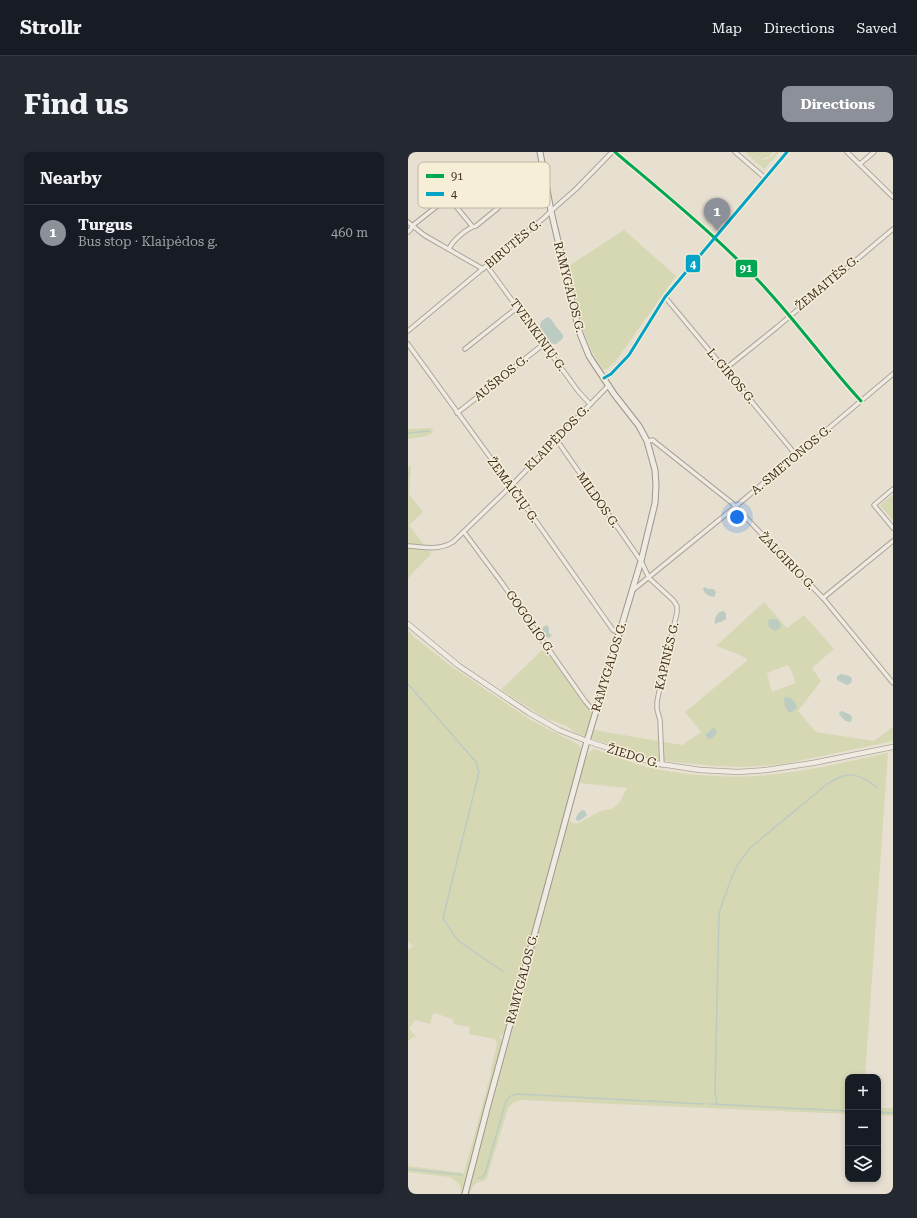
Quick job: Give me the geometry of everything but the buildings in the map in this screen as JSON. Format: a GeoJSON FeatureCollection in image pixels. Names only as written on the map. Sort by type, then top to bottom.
{"type":"FeatureCollection","features":[{"type":"Feature","properties":{"kind":"main road","name":"RAMYGALOS G."},"geometry":{"type":"LineString","coordinates":[[540,152],[542,162]]}},
{"type":"Feature","properties":{"kind":"main road","name":"RAMYGALOS G."},"geometry":{"type":"LineString","coordinates":[[465,1194],[587,742],[641,561],[653,509],[656,485],[648,441],[589,356],[579,331],[550,205]]}},
{"type":"Feature","properties":{"kind":"street","name":"BIRUTĖS G."},"geometry":{"type":"LineString","coordinates":[[408,331],[545,217],[576,189],[612,152]]}},
{"type":"Feature","properties":{"kind":"street"},"geometry":{"type":"LineString","coordinates":[[615,152],[752,274],[789,316],[843,382],[861,401]]}},
{"type":"Feature","properties":{"kind":"street"},"geometry":{"type":"LineString","coordinates":[[735,152],[765,178]]}},
{"type":"Feature","properties":{"kind":"street"},"geometry":{"type":"LineString","coordinates":[[604,378],[611,374],[629,355],[665,297],[787,152]]}},
{"type":"Feature","properties":{"kind":"street"},"geometry":{"type":"LineString","coordinates":[[847,152],[893,197]]}},
{"type":"Feature","properties":{"kind":"street"},"geometry":{"type":"LineString","coordinates":[[860,164],[874,152]]}},
{"type":"Feature","properties":{"kind":"street"},"geometry":{"type":"LineString","coordinates":[[408,232],[412,226],[435,208]]}},
{"type":"Feature","properties":{"kind":"street"},"geometry":{"type":"LineString","coordinates":[[457,208],[472,226]]}},
{"type":"Feature","properties":{"kind":"street"},"geometry":{"type":"LineString","coordinates":[[449,249],[453,242],[472,226],[476,226],[498,208]]}},
{"type":"Feature","properties":{"kind":"street"},"geometry":{"type":"LineString","coordinates":[[408,222],[424,235],[483,269]]}},
{"type":"Feature","properties":{"kind":"street","name":"ŽEMAITĖS G."},"geometry":{"type":"LineString","coordinates":[[725,369],[893,229]]}},
{"type":"Feature","properties":{"kind":"street","name":"TVENKINIŲ G."},"geometry":{"type":"LineString","coordinates":[[487,266],[578,391],[590,404]]}},
{"type":"Feature","properties":{"kind":"street","name":"L. GIROS G."},"geometry":{"type":"LineString","coordinates":[[665,297],[796,455]]}},
{"type":"Feature","properties":{"kind":"street"},"geometry":{"type":"LineString","coordinates":[[466,349],[518,307]]}},
{"type":"Feature","properties":{"kind":"street","name":"ŽEMAIČIŲ G."},"geometry":{"type":"LineString","coordinates":[[408,344],[613,630],[620,634]]}},
{"type":"Feature","properties":{"kind":"street","name":"AUŠROS G."},"geometry":{"type":"LineString","coordinates":[[457,413],[544,344]]}},
{"type":"Feature","properties":{"kind":"street","name":"A. SMETONOS G."},"geometry":{"type":"LineString","coordinates":[[632,591],[735,507],[893,374]]}},
{"type":"Feature","properties":{"kind":"street","name":"KLAIPĖDOS G."},"geometry":{"type":"LineString","coordinates":[[408,546],[439,548],[453,542],[511,486],[609,385]]}},
{"type":"Feature","properties":{"kind":"street","name":"MILDOS G."},"geometry":{"type":"LineString","coordinates":[[556,439],[641,561]]}},
{"type":"Feature","properties":{"kind":"street","name":"ŽALGIRIO G."},"geometry":{"type":"LineString","coordinates":[[648,441],[653,440],[735,507],[822,598],[893,683]]}},
{"type":"Feature","properties":{"kind":"street"},"geometry":{"type":"LineString","coordinates":[[893,489],[874,505],[893,528]]}},
{"type":"Feature","properties":{"kind":"street","name":"GOGOLIO G."},"geometry":{"type":"LineString","coordinates":[[464,532],[502,582],[585,701],[590,707],[597,710]]}},
{"type":"Feature","properties":{"kind":"street"},"geometry":{"type":"LineString","coordinates":[[822,598],[893,541]]}},
{"type":"Feature","properties":{"kind":"street","name":"KAPINĖS G."},"geometry":{"type":"LineString","coordinates":[[641,561],[649,578],[673,600],[677,606],[677,612],[657,702],[660,720],[662,765]]}},
{"type":"Feature","properties":{"kind":"street","name":"ŽIEDO G."},"geometry":{"type":"LineString","coordinates":[[408,624],[459,666],[529,713],[559,730],[587,742],[662,765],[700,770],[738,772],[766,770],[813,763],[893,747]]}},
{"type":"Feature","properties":{"kind":"green space"},"geometry":{"type":"Polygon","coordinates":[[[745,152],[763,160],[772,157],[776,152],[779,152],[764,169],[745,152]]]}},
{"type":"Feature","properties":{"kind":"green space"},"geometry":{"type":"Polygon","coordinates":[[[745,152],[773,152],[770,156],[762,159],[745,152]]]}},
{"type":"Feature","properties":{"kind":"green space"},"geometry":{"type":"Polygon","coordinates":[[[624,230],[676,276],[615,362],[607,369],[603,370],[591,350],[583,330],[567,267],[624,230]]]}},
{"type":"Feature","properties":{"kind":"green space"},"geometry":{"type":"Polygon","coordinates":[[[431,428],[433,430],[432,433],[427,436],[408,439],[408,429],[431,428]]]}},
{"type":"Feature","properties":{"kind":"green space"},"geometry":{"type":"Polygon","coordinates":[[[411,465],[409,494],[423,512],[409,525],[431,554],[408,578],[408,467],[411,465]]]}},
{"type":"Feature","properties":{"kind":"green space"},"geometry":{"type":"Polygon","coordinates":[[[893,495],[893,521],[880,505],[893,495]]]}},
{"type":"Feature","properties":{"kind":"green space"},"geometry":{"type":"Polygon","coordinates":[[[764,602],[787,628],[804,615],[834,649],[812,668],[821,681],[798,711],[816,732],[874,741],[893,727],[893,741],[784,764],[744,767],[716,766],[657,760],[576,733],[567,726],[547,719],[501,690],[547,645],[586,700],[594,707],[588,729],[682,745],[701,732],[685,712],[748,660],[740,655],[716,646],[764,602]],[[787,665],[767,673],[772,692],[796,683],[790,667],[787,665]]]}},
{"type":"Feature","properties":{"kind":"green space"},"geometry":{"type":"Polygon","coordinates":[[[408,630],[414,637],[451,666],[531,720],[579,745],[581,749],[505,1033],[499,1037],[503,1041],[462,1194],[460,1194],[461,1189],[459,1184],[450,1177],[408,1172],[408,1166],[464,1173],[491,1073],[497,1043],[494,1039],[469,1034],[470,1027],[453,1024],[454,1020],[435,1013],[433,1014],[430,1024],[415,1020],[409,1029],[417,1038],[413,1037],[408,1041],[408,950],[413,946],[408,941],[408,630]]]}},
{"type":"Feature","properties":{"kind":"green space"},"geometry":{"type":"Polygon","coordinates":[[[594,749],[651,768],[691,774],[731,777],[773,775],[823,767],[888,753],[865,1074],[845,1074],[845,1114],[521,1100],[514,1102],[508,1108],[486,1180],[475,1184],[470,1194],[468,1194],[569,821],[577,824],[600,811],[612,809],[620,802],[627,788],[579,783],[584,764],[591,751],[594,749]]]}},
{"type":"Feature","properties":{"kind":"green space"},"geometry":{"type":"Polygon","coordinates":[[[881,1108],[893,1108],[893,1116],[881,1115],[881,1108]]]}},
{"type":"Feature","properties":{"kind":"shaded area"},"geometry":{"type":"Polygon","coordinates":[[[548,317],[563,334],[562,340],[556,344],[548,343],[540,329],[541,322],[548,317]]]}},
{"type":"Feature","properties":{"kind":"shaded area"},"geometry":{"type":"Polygon","coordinates":[[[704,587],[714,589],[716,592],[714,597],[706,593],[703,589],[704,587]]]}},
{"type":"Feature","properties":{"kind":"shaded area"},"geometry":{"type":"Polygon","coordinates":[[[723,611],[726,613],[726,619],[715,624],[716,616],[723,611]]]}},
{"type":"Feature","properties":{"kind":"shaded area"},"geometry":{"type":"Polygon","coordinates":[[[769,619],[778,620],[781,626],[780,628],[775,631],[770,628],[768,624],[769,619]]]}},
{"type":"Feature","properties":{"kind":"shaded area"},"geometry":{"type":"Polygon","coordinates":[[[547,625],[549,628],[549,633],[552,635],[549,638],[544,635],[542,631],[543,627],[547,625]]]}},
{"type":"Feature","properties":{"kind":"shaded area"},"geometry":{"type":"Polygon","coordinates":[[[841,674],[852,678],[851,683],[847,685],[837,680],[837,676],[841,674]]]}},
{"type":"Feature","properties":{"kind":"shaded area"},"geometry":{"type":"Polygon","coordinates":[[[784,698],[791,698],[797,706],[797,708],[792,712],[789,712],[785,706],[784,698]]]}},
{"type":"Feature","properties":{"kind":"shaded area"},"geometry":{"type":"Polygon","coordinates":[[[842,711],[851,715],[851,722],[845,721],[839,714],[842,711]]]}},
{"type":"Feature","properties":{"kind":"shaded area"},"geometry":{"type":"Polygon","coordinates":[[[713,728],[716,729],[717,733],[711,739],[708,739],[706,734],[713,728]]]}},
{"type":"Feature","properties":{"kind":"shaded area"},"geometry":{"type":"Polygon","coordinates":[[[583,810],[587,815],[579,821],[576,820],[576,817],[580,811],[583,810]]]}},
{"type":"Feature","properties":{"kind":"waterway"},"geometry":{"type":"LineString","coordinates":[[408,433],[430,431]]}},
{"type":"Feature","properties":{"kind":"waterway"},"geometry":{"type":"LineString","coordinates":[[408,684],[476,762],[479,772],[443,918],[460,942],[504,972]]}},
{"type":"Feature","properties":{"kind":"waterway"},"geometry":{"type":"LineString","coordinates":[[717,1105],[715,1090],[719,913],[738,864],[750,848],[834,780],[847,775],[858,776],[878,788]]}},
{"type":"Feature","properties":{"kind":"waterway"},"geometry":{"type":"LineString","coordinates":[[478,1178],[481,1178],[485,1174],[506,1101],[513,1095],[704,1104]]}},
{"type":"Feature","properties":{"kind":"waterway"},"geometry":{"type":"LineString","coordinates":[[710,1104],[845,1111]]}},
{"type":"Feature","properties":{"kind":"waterway"},"geometry":{"type":"LineString","coordinates":[[881,1112],[893,1113]]}},
{"type":"Feature","properties":{"kind":"waterway"},"geometry":{"type":"LineString","coordinates":[[408,1169],[462,1175]]}},
{"type":"Feature","properties":{"kind":"transit line","name":"91"},"geometry":{"type":"LineString","coordinates":[[615,152],[702,227],[752,274],[861,401]]}},
{"type":"Feature","properties":{"kind":"transit line","name":"4"},"geometry":{"type":"LineString","coordinates":[[604,378],[611,374],[629,355],[665,297],[787,152]]}},
{"type":"Feature","properties":{"kind":"place","name":"Turgus"},"geometry":{"type":"Point","coordinates":[717,231]}}]}
